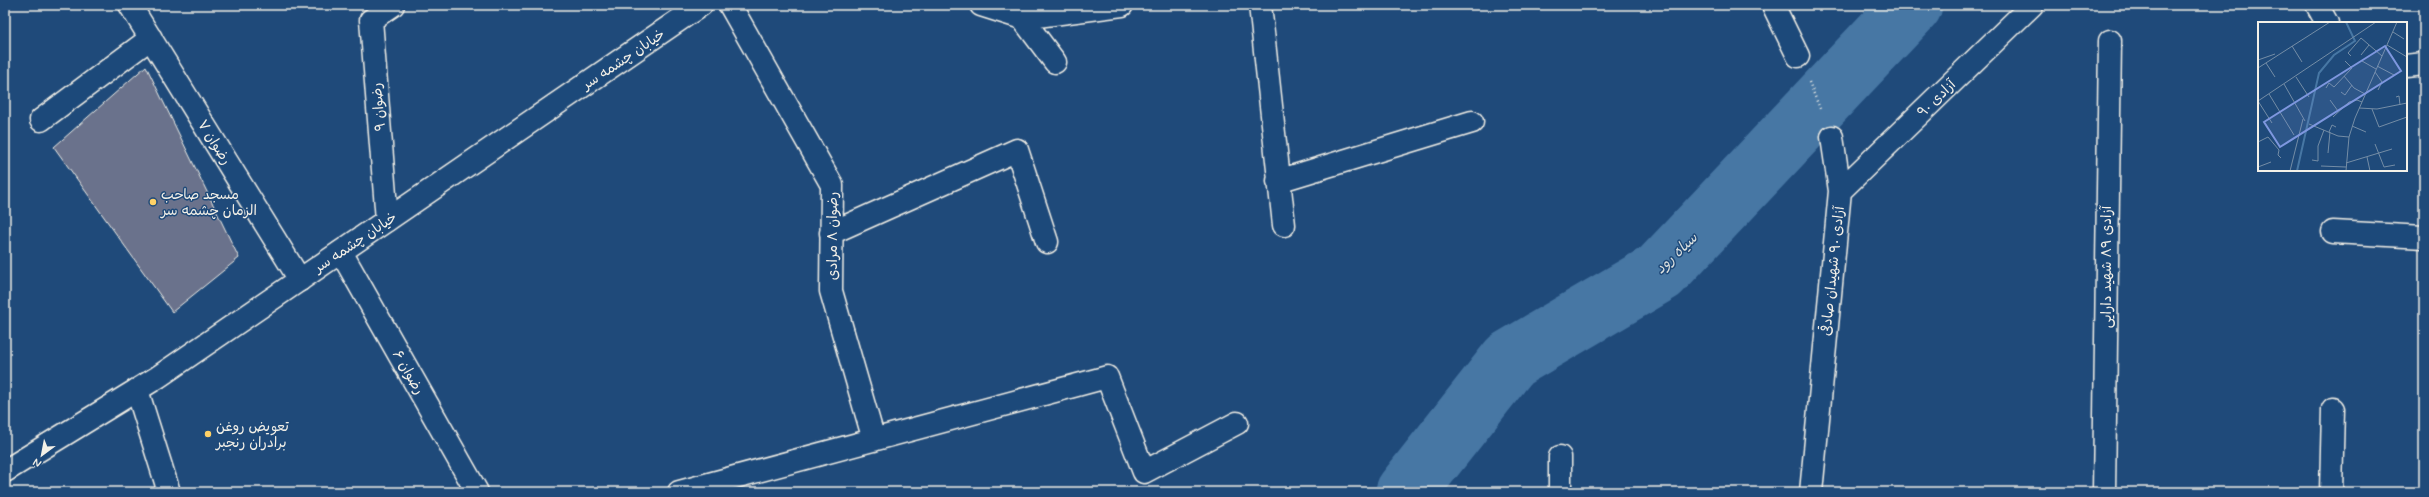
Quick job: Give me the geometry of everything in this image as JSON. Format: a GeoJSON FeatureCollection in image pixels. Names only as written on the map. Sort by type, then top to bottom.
{"type":"FeatureCollection","features":[{"type":"Feature","properties":{"kind":"street","name":"رضوان ۷"},"geometry":{"type":"LineString","coordinates":[[130,5],[300,280]]}},
{"type":"Feature","properties":{"kind":"street","name":"رضوان ۹"},"geometry":{"type":"LineString","coordinates":[[388,220],[371,20],[393,5]]}},
{"type":"Feature","properties":{"kind":"street","name":"خیابان چشمه سر"},"geometry":{"type":"LineString","coordinates":[[5,471],[137,390],[701,5]]}},
{"type":"Feature","properties":{"kind":"street","name":"رضوان ۸ مرادی"},"geometry":{"type":"LineString","coordinates":[[730,5],[832,185],[831,291],[874,440]]}},
{"type":"Feature","properties":{"kind":"street"},"geometry":{"type":"LineString","coordinates":[[981,5],[1022,18],[1122,5]]}},
{"type":"Feature","properties":{"kind":"street"},"geometry":{"type":"LineString","coordinates":[[1260,5],[1284,225]]}},
{"type":"Feature","properties":{"kind":"street"},"geometry":{"type":"LineString","coordinates":[[1773,5],[1798,56]]}},
{"type":"Feature","properties":{"kind":"street","name":"آزادی ۹۰"},"geometry":{"type":"LineString","coordinates":[[1840,190],[2032,5]]}},
{"type":"Feature","properties":{"kind":"street"},"geometry":{"type":"LineString","coordinates":[[2317,5],[2326,22]]}},
{"type":"Feature","properties":{"kind":"street"},"geometry":{"type":"LineString","coordinates":[[1022,18],[1055,62]]}},
{"type":"Feature","properties":{"kind":"street"},"geometry":{"type":"LineString","coordinates":[[41,120],[151,38]]}},
{"type":"Feature","properties":{"kind":"street","name":"آزادی ۸۹ شهید دارایی"},"geometry":{"type":"LineString","coordinates":[[2104,492],[2110,42]]}},
{"type":"Feature","properties":{"kind":"street"},"geometry":{"type":"LineString","coordinates":[[2407,66],[2424,64]]}},
{"type":"Feature","properties":{"kind":"street"},"geometry":{"type":"LineString","coordinates":[[1278,181],[1472,122]]}},
{"type":"Feature","properties":{"kind":"street","name":"آزادی ۹۰ شهیدان صادقی"},"geometry":{"type":"LineString","coordinates":[[1811,492],[1840,190],[1832,137]]}},
{"type":"Feature","properties":{"kind":"street"},"geometry":{"type":"LineString","coordinates":[[831,233],[1017,150],[1047,242]]}},
{"type":"Feature","properties":{"kind":"street"},"geometry":{"type":"LineString","coordinates":[[2333,232],[2424,236]]}},
{"type":"Feature","properties":{"kind":"street","name":"رضوان ۶"},"geometry":{"type":"LineString","coordinates":[[341,252],[477,492]]}},
{"type":"Feature","properties":{"kind":"street"},"geometry":{"type":"LineString","coordinates":[[679,492],[1107,378],[1144,472],[1237,423]]}},
{"type":"Feature","properties":{"kind":"street"},"geometry":{"type":"LineString","coordinates":[[137,390],[169,492]]}},
{"type":"Feature","properties":{"kind":"street"},"geometry":{"type":"LineString","coordinates":[[2331,492],[2333,409]]}},
{"type":"Feature","properties":{"kind":"street"},"geometry":{"type":"LineString","coordinates":[[1560,457],[1560,492]]}},
{"type":"Feature","properties":{"kind":"path"},"geometry":{"type":"LineString","coordinates":[[1798,56],[1832,137]]}},
{"type":"Feature","properties":{"kind":"building","name":"مسجد صاحب الزمان چشمه سر"},"geometry":{"type":"Polygon","coordinates":[[[146,66],[239,258],[172,312],[54,147],[146,66]]]}},
{"type":"Feature","properties":{"kind":"waterway","name":"سیاه رود"},"geometry":{"type":"LineString","coordinates":[[1406,492],[1510,360],[1660,272],[1912,5]]}},
{"type":"Feature","properties":{"kind":"place","name":"مسجد صاحب الزمان چشمه سر"},"geometry":{"type":"Point","coordinates":[153,202]}},
{"type":"Feature","properties":{"kind":"place","name":"تعویض روغن برادران رنجبر"},"geometry":{"type":"Point","coordinates":[208,434]}}]}
